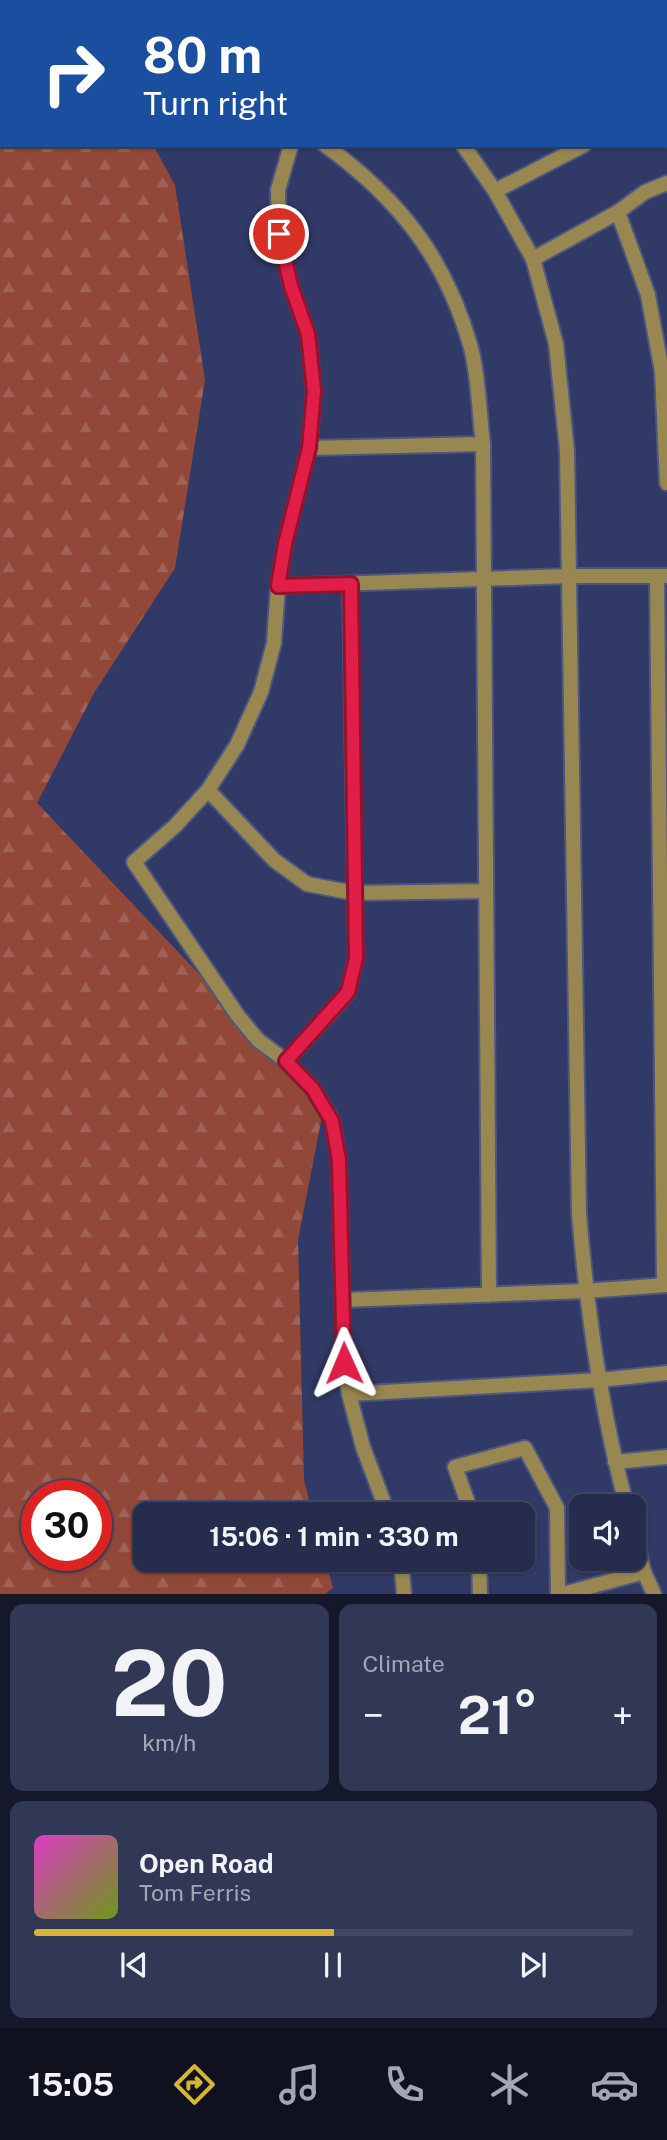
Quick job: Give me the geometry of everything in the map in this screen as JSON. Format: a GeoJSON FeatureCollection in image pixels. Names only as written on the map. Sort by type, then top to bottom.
{"type":"FeatureCollection","features":[{"type":"Feature","properties":{"kind":"street"},"geometry":{"type":"LineString","coordinates":[[290,147],[278,190],[279,234],[291,286],[308,334],[314,391],[309,448],[285,544],[278,586],[274,643],[261,692],[237,746],[208,790],[175,826],[134,862],[238,1016],[258,1040],[286,1061],[313,1089],[332,1121],[339,1160],[344,1363],[363,1447],[384,1502]]}},
{"type":"Feature","properties":{"kind":"street"},"geometry":{"type":"LineString","coordinates":[[328,147],[359,170],[395,205],[430,251],[456,303],[471,351],[483,444],[489,1295]]}},
{"type":"Feature","properties":{"kind":"street"},"geometry":{"type":"LineString","coordinates":[[464,147],[495,191],[533,259],[556,344],[567,451],[579,1213],[585,1291],[623,1494]]}},
{"type":"Feature","properties":{"kind":"street"},"geometry":{"type":"LineString","coordinates":[[495,191],[580,147]]}},
{"type":"Feature","properties":{"kind":"street"},"geometry":{"type":"LineString","coordinates":[[533,259],[618,212],[645,192],[667,183]]}},
{"type":"Feature","properties":{"kind":"street"},"geometry":{"type":"LineString","coordinates":[[618,212],[648,295],[660,359],[667,483]]}},
{"type":"Feature","properties":{"kind":"street"},"geometry":{"type":"LineString","coordinates":[[309,448],[483,444]]}},
{"type":"Feature","properties":{"kind":"street"},"geometry":{"type":"LineString","coordinates":[[278,586],[570,576],[662,576],[666,1285],[585,1291],[343,1300]]}},
{"type":"Feature","properties":{"kind":"street"},"geometry":{"type":"LineString","coordinates":[[286,1061],[348,992],[356,958],[351,584]]}},
{"type":"Feature","properties":{"kind":"street"},"geometry":{"type":"LineString","coordinates":[[208,790],[274,860],[307,884],[354,893],[485,891]]}},
{"type":"Feature","properties":{"kind":"street"},"geometry":{"type":"LineString","coordinates":[[349,1394],[600,1380],[667,1373]]}},
{"type":"Feature","properties":{"kind":"street"},"geometry":{"type":"LineString","coordinates":[[468,1502],[455,1467],[525,1448],[557,1508],[558,1594]]}},
{"type":"Feature","properties":{"kind":"street"},"geometry":{"type":"LineString","coordinates":[[615,1462],[667,1457]]}},
{"type":"Feature","properties":{"kind":"street"},"geometry":{"type":"LineString","coordinates":[[402,1572],[404,1594]]}},
{"type":"Feature","properties":{"kind":"street"},"geometry":{"type":"LineString","coordinates":[[479,1572],[480,1594]]}},
{"type":"Feature","properties":{"kind":"street"},"geometry":{"type":"LineString","coordinates":[[563,1594],[644,1572],[654,1594]]}},
{"type":"Feature","properties":{"kind":"green space"},"geometry":{"type":"Polygon","coordinates":[[[0,147],[154,147],[175,185],[205,380],[175,568],[94,693],[37,803],[324,1106],[298,1240],[304,1480],[310,1502],[133,1502],[133,1572],[329,1572],[333,1588],[325,1594],[0,1594],[0,147]]]}},
{"type":"Feature","properties":{"kind":"route"},"geometry":{"type":"LineString","coordinates":[[279,234],[291,286],[308,334],[314,391],[309,448],[285,544],[278,586],[351,584],[356,958],[348,992],[286,1061],[313,1089],[332,1121],[339,1160],[344,1363]]}}]}
